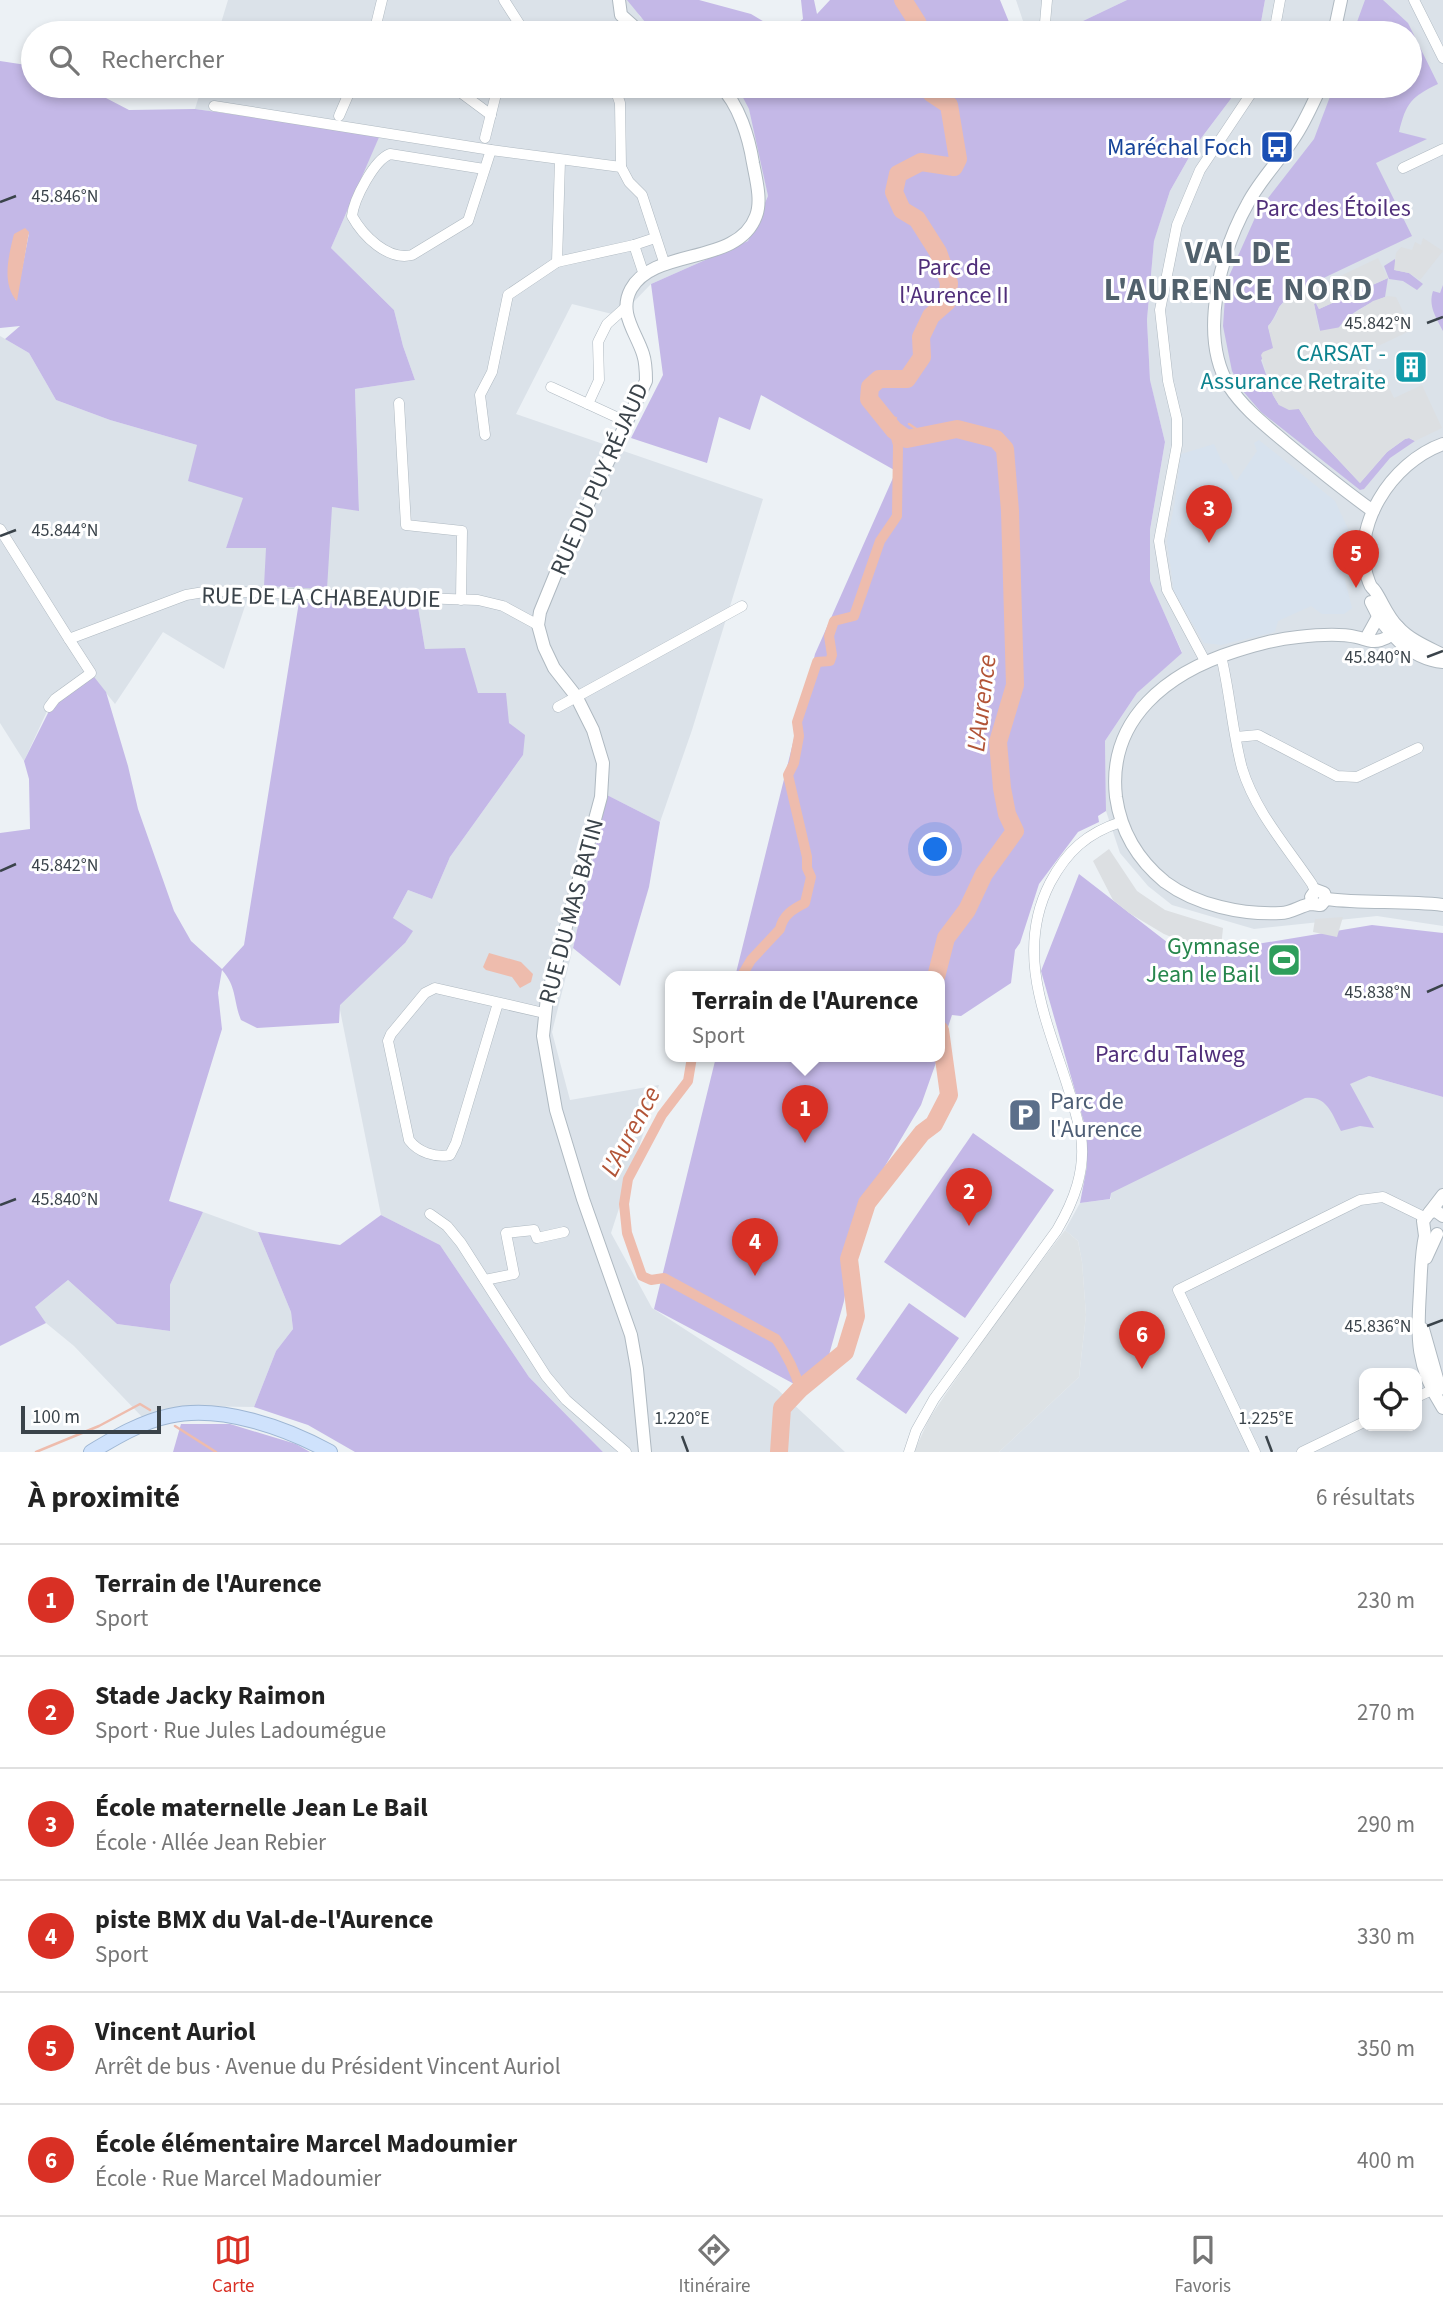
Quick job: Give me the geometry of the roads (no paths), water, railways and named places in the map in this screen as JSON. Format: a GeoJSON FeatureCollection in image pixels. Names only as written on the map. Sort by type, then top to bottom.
{"type":"FeatureCollection","features":[{"type":"Feature","properties":{"kind":"main road"},"geometry":{"type":"LineString","coordinates":[[91,1452],[129,1430],[171,1415],[211,1413],[260,1422],[304,1437],[330,1452]]}},
{"type":"Feature","properties":{"kind":"street"},"geometry":{"type":"LineString","coordinates":[[377,21],[382,0]]}},
{"type":"Feature","properties":{"kind":"street"},"geometry":{"type":"LineString","coordinates":[[504,0],[518,21]]}},
{"type":"Feature","properties":{"kind":"street"},"geometry":{"type":"LineString","coordinates":[[619,0],[621,15],[628,21]]}},
{"type":"Feature","properties":{"kind":"street"},"geometry":{"type":"LineString","coordinates":[[1045,21],[1046,0]]}},
{"type":"Feature","properties":{"kind":"street"},"geometry":{"type":"LineString","coordinates":[[1276,21],[1280,0]]}},
{"type":"Feature","properties":{"kind":"street"},"geometry":{"type":"LineString","coordinates":[[1337,21],[1341,0]]}},
{"type":"Feature","properties":{"kind":"street"},"geometry":{"type":"LineString","coordinates":[[1414,0],[1443,58]]}},
{"type":"Feature","properties":{"kind":"street"},"geometry":{"type":"LineString","coordinates":[[340,116],[347,98]]}},
{"type":"Feature","properties":{"kind":"street"},"geometry":{"type":"LineString","coordinates":[[468,98],[491,115]]}},
{"type":"Feature","properties":{"kind":"street"},"geometry":{"type":"LineString","coordinates":[[485,138],[495,98]]}},
{"type":"Feature","properties":{"kind":"street"},"geometry":{"type":"LineString","coordinates":[[618,98],[621,167],[629,182],[642,195],[665,265]]}},
{"type":"Feature","properties":{"kind":"street"},"geometry":{"type":"LineString","coordinates":[[588,404],[599,380],[598,342],[607,324],[626,307],[629,293],[636,282],[665,265],[717,249],[743,235],[756,216],[758,188],[750,146],[728,98]]}},
{"type":"Feature","properties":{"kind":"street"},"geometry":{"type":"LineString","coordinates":[[1205,661],[1167,590],[1159,541],[1177,445],[1177,419],[1168,381],[1160,310],[1177,225],[1200,170],[1248,98]]}},
{"type":"Feature","properties":{"kind":"street"},"geometry":{"type":"LineString","coordinates":[[1315,98],[1293,140],[1248,202],[1226,250],[1218,281],[1216,337],[1220,366],[1237,398],[1265,425],[1331,481],[1373,511]]}},
{"type":"Feature","properties":{"kind":"street"},"geometry":{"type":"LineString","coordinates":[[214,106],[560,160],[621,167]]}},
{"type":"Feature","properties":{"kind":"street"},"geometry":{"type":"LineString","coordinates":[[484,169],[390,154],[377,163],[356,199],[352,216],[361,230],[389,254],[401,258],[412,255],[468,221],[491,149]]}},
{"type":"Feature","properties":{"kind":"street"},"geometry":{"type":"LineString","coordinates":[[1402,168],[1443,149]]}},
{"type":"Feature","properties":{"kind":"street"},"geometry":{"type":"LineString","coordinates":[[557,262],[560,160]]}},
{"type":"Feature","properties":{"kind":"street"},"geometry":{"type":"LineString","coordinates":[[485,435],[480,395],[492,372],[508,295],[557,262],[655,238]]}},
{"type":"Feature","properties":{"kind":"street"},"geometry":{"type":"LineString","coordinates":[[634,245],[640,270],[644,275]]}},
{"type":"Feature","properties":{"kind":"street","name":"RUE DU PUY RÉJAUD"},"geometry":{"type":"LineString","coordinates":[[538,625],[540,612],[558,568],[646,381],[644,355],[625,313],[626,307]]}},
{"type":"Feature","properties":{"kind":"street"},"geometry":{"type":"LineString","coordinates":[[551,387],[627,422]]}},
{"type":"Feature","properties":{"kind":"street"},"geometry":{"type":"LineString","coordinates":[[399,403],[406,525],[462,531],[461,600]]}},
{"type":"Feature","properties":{"kind":"street"},"geometry":{"type":"LineString","coordinates":[[1443,444],[1412,461],[1381,495],[1368,525],[1364,562],[1368,591],[1378,617],[1414,652],[1443,662]]}},
{"type":"Feature","properties":{"kind":"street"},"geometry":{"type":"LineString","coordinates":[[0,529],[91,673],[55,699],[49,707]]}},
{"type":"Feature","properties":{"kind":"street"},"geometry":{"type":"LineString","coordinates":[[1369,585],[1374,589],[1393,629],[1443,655]]}},
{"type":"Feature","properties":{"kind":"street","name":"RUE DE LA CHABEAUDIE"},"geometry":{"type":"LineString","coordinates":[[69,639],[186,595],[210,591],[478,600],[503,606],[538,625]]}},
{"type":"Feature","properties":{"kind":"street"},"geometry":{"type":"LineString","coordinates":[[558,707],[742,606]]}},
{"type":"Feature","properties":{"kind":"street"},"geometry":{"type":"LineString","coordinates":[[1362,636],[1378,617]]}},
{"type":"Feature","properties":{"kind":"street","name":"RUE DU MAS BATIN"},"geometry":{"type":"LineString","coordinates":[[538,625],[554,668],[576,696],[593,730],[603,763],[601,797],[547,997],[543,1036],[556,1110],[583,1199],[631,1335],[645,1452]]}},
{"type":"Feature","properties":{"kind":"street"},"geometry":{"type":"LineString","coordinates":[[1314,897],[1283,914],[1244,911],[1181,894],[1148,868],[1129,841],[1121,822],[1116,790],[1116,766],[1125,738],[1139,709],[1171,680],[1205,661],[1273,640],[1362,636],[1368,642],[1380,640],[1393,629]]}},
{"type":"Feature","properties":{"kind":"street"},"geometry":{"type":"LineString","coordinates":[[1221,656],[1243,769],[1259,804],[1282,843],[1312,884],[1314,897],[1321,905],[1326,899],[1443,905]]}},
{"type":"Feature","properties":{"kind":"street"},"geometry":{"type":"LineString","coordinates":[[1236,737],[1258,735],[1337,776],[1357,777],[1418,748]]}},
{"type":"Feature","properties":{"kind":"street"},"geometry":{"type":"LineString","coordinates":[[909,1452],[916,1431],[934,1399],[1056,1230],[1069,1209],[1078,1185],[1082,1157],[1081,1136],[1036,986],[1034,934],[1040,902],[1061,862],[1090,834],[1121,822]]}},
{"type":"Feature","properties":{"kind":"street"},"geometry":{"type":"LineString","coordinates":[[498,1003],[456,1143],[450,1155],[442,1157],[416,1150],[409,1140],[388,1041],[425,993],[435,988],[544,1013]]}},
{"type":"Feature","properties":{"kind":"street"},"geometry":{"type":"LineString","coordinates":[[1432,1224],[1443,1195]]}},
{"type":"Feature","properties":{"kind":"street"},"geometry":{"type":"LineString","coordinates":[[1255,1452],[1178,1290],[1360,1200],[1383,1197],[1432,1224]]}},
{"type":"Feature","properties":{"kind":"street"},"geometry":{"type":"LineString","coordinates":[[1443,1216],[1436,1211],[1432,1224],[1421,1271],[1419,1314],[1443,1408]]}},
{"type":"Feature","properties":{"kind":"street"},"geometry":{"type":"LineString","coordinates":[[430,1214],[447,1226],[461,1242],[546,1376],[566,1400],[626,1452]]}},
{"type":"Feature","properties":{"kind":"street"},"geometry":{"type":"LineString","coordinates":[[485,1280],[514,1274],[506,1233],[534,1230],[537,1238],[564,1232]]}},
{"type":"Feature","properties":{"kind":"street"},"geometry":{"type":"LineString","coordinates":[[1302,1452],[1359,1424]]}},
{"type":"Feature","properties":{"kind":"waterway","name":"L'Aurence"},"geometry":{"type":"LineString","coordinates":[[903,0],[916,21]]}},
{"type":"Feature","properties":{"kind":"waterway","name":"L'Aurence"},"geometry":{"type":"LineString","coordinates":[[938,98],[949,105],[958,159],[954,167],[921,162],[898,174],[894,192],[902,210],[917,219],[938,252],[949,283],[947,302],[931,316],[921,337],[922,357],[907,379],[879,379],[870,387],[869,399],[894,430],[907,439],[957,429],[996,439],[1005,449],[1010,511],[1015,685],[998,742],[1002,788],[1007,814],[1015,831],[984,874],[967,910],[946,938],[938,971]]}},
{"type":"Feature","properties":{"kind":"waterway"},"geometry":{"type":"LineString","coordinates":[[885,417],[896,418]]}},
{"type":"Feature","properties":{"kind":"waterway"},"geometry":{"type":"LineString","coordinates":[[909,424],[925,435]]}},
{"type":"Feature","properties":{"kind":"waterway","name":"L'Aurence"},"geometry":{"type":"LineString","coordinates":[[745,971],[751,960],[780,929],[786,916],[805,903],[811,877],[788,775],[794,763],[799,736],[797,722],[817,662],[830,661],[832,655],[829,636],[834,621],[854,616],[880,541],[897,516],[898,445],[894,430]]}},
{"type":"Feature","properties":{"kind":"waterway","name":"L'Aurence"},"geometry":{"type":"LineString","coordinates":[[691,1062],[688,1081],[662,1115],[628,1179],[624,1204],[627,1233],[642,1276],[651,1280],[664,1278],[776,1339],[796,1375],[800,1389]]}},
{"type":"Feature","properties":{"kind":"waterway","name":"L'Aurence"},"geometry":{"type":"LineString","coordinates":[[779,1452],[782,1408],[800,1389],[845,1352],[856,1316],[849,1259],[867,1203],[922,1133],[934,1124],[949,1095],[944,1062]]}},
{"type":"Feature","properties":{"kind":"waterway"},"geometry":{"type":"LineString","coordinates":[[36,1452],[99,1426],[140,1404],[150,1410]]}},
{"type":"Feature","properties":{"kind":"waterway"},"geometry":{"type":"LineString","coordinates":[[175,1426],[216,1452]]}},
{"type":"Feature","properties":{"kind":"place","name":"Maréchal Foch"},"geometry":{"type":"Point","coordinates":[1277,147]}},
{"type":"Feature","properties":{"kind":"place","name":"CARSAT - Assurance Retraite"},"geometry":{"type":"Point","coordinates":[1411,367]}},
{"type":"Feature","properties":{"kind":"place","name":"École maternelle Jean Le Bail"},"geometry":{"type":"Point","coordinates":[1209,543]}},
{"type":"Feature","properties":{"kind":"place","name":"Vincent Auriol"},"geometry":{"type":"Point","coordinates":[1356,588]}},
{"type":"Feature","properties":{"kind":"place","name":"Gymnase Jean le Bail"},"geometry":{"type":"Point","coordinates":[1284,960]}},
{"type":"Feature","properties":{"kind":"place","name":"Parc de l'Aurence"},"geometry":{"type":"Point","coordinates":[1025,1115]}},
{"type":"Feature","properties":{"kind":"place","name":"Terrain de l'Aurence"},"geometry":{"type":"Point","coordinates":[805,1143]}},
{"type":"Feature","properties":{"kind":"place","name":"Stade Jacky Raimon"},"geometry":{"type":"Point","coordinates":[969,1226]}},
{"type":"Feature","properties":{"kind":"place","name":"piste BMX du Val-de-l'Aurence"},"geometry":{"type":"Point","coordinates":[755,1276]}},
{"type":"Feature","properties":{"kind":"place","name":"École élémentaire Marcel Madoumier"},"geometry":{"type":"Point","coordinates":[1142,1369]}},
{"type":"Feature","properties":{"kind":"district","name":"VAL DE L'AURENCE NORD"},"geometry":{"type":"Point","coordinates":[1239,270]}},
{"type":"Feature","properties":{"kind":"park label","name":"Parc des Étoiles"},"geometry":{"type":"Point","coordinates":[1333,208]}},
{"type":"Feature","properties":{"kind":"park label","name":"Parc de l'Aurence II"},"geometry":{"type":"Point","coordinates":[954,281]}},
{"type":"Feature","properties":{"kind":"park label","name":"Parc du Talweg"},"geometry":{"type":"Point","coordinates":[1170,1054]}}]}
